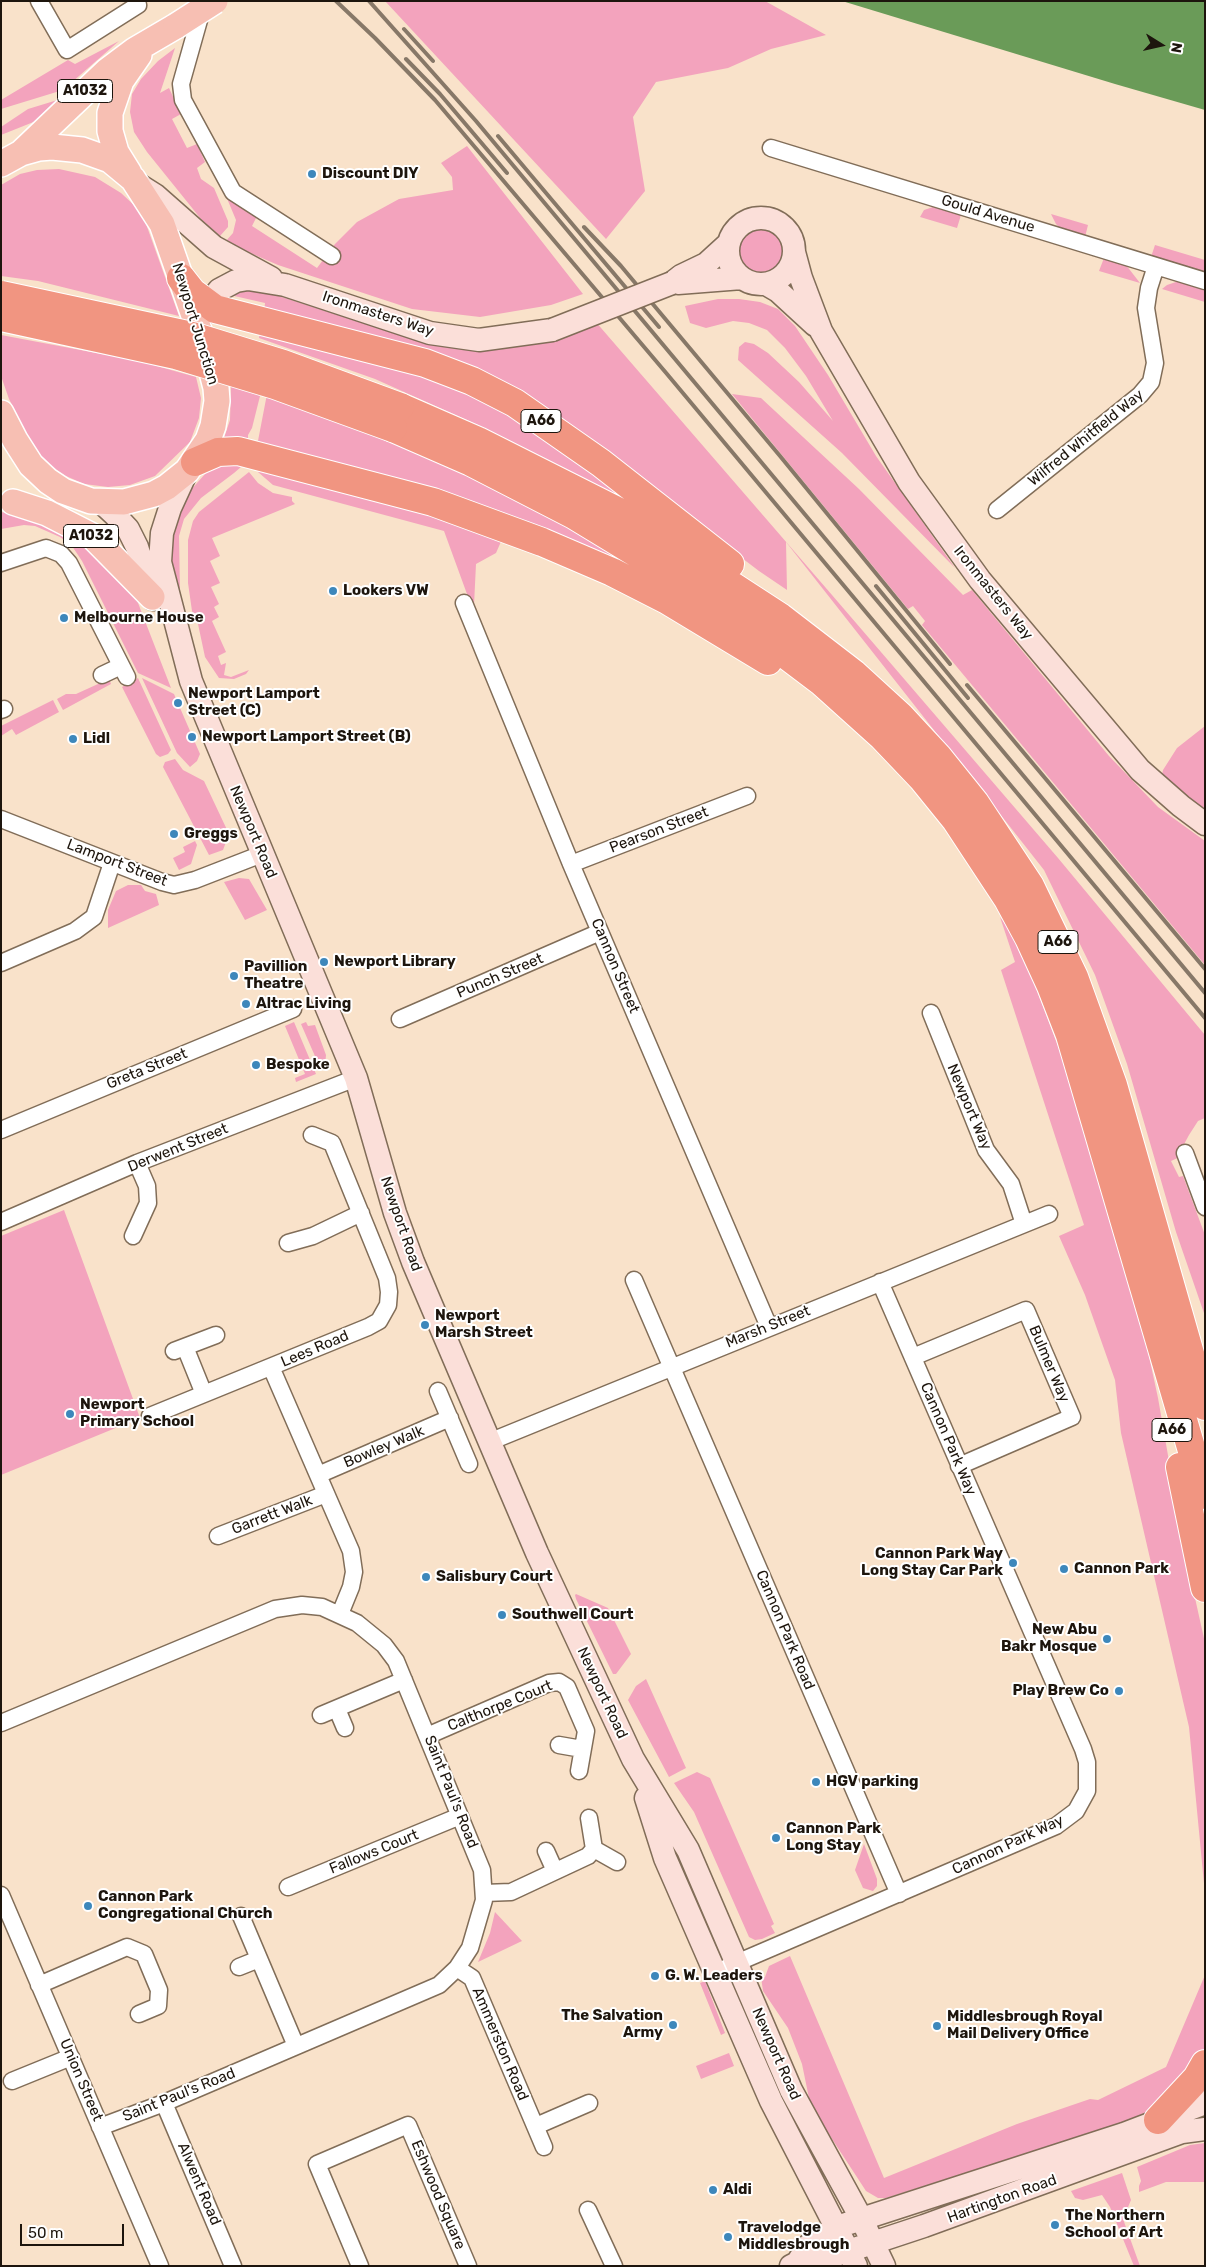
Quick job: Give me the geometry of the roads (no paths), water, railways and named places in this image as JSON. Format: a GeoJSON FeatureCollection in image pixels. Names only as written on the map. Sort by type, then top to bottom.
{"type":"FeatureCollection","features":[{"type":"Feature","properties":{"kind":"highway","name":"A66"},"geometry":{"type":"LineString","coordinates":[[181,278],[192,292],[202,314],[224,312],[425,363],[472,381],[515,403],[601,463],[824,637],[854,674]]}},
{"type":"Feature","properties":{"kind":"highway","name":"A66"},"geometry":{"type":"LineString","coordinates":[[1,295],[192,336],[284,364],[397,418],[471,462],[574,515],[694,588],[822,682],[882,736],[922,778],[982,856],[1016,915],[1051,986],[1152,1268],[1205,1406]]}},
{"type":"Feature","properties":{"kind":"highway","name":"A66"},"geometry":{"type":"LineString","coordinates":[[1,317],[176,356],[487,445],[617,511],[780,617],[854,674],[900,716],[975,803],[1016,864],[1051,926],[1094,1028],[1205,1495]]}},
{"type":"Feature","properties":{"kind":"highway"},"geometry":{"type":"LineString","coordinates":[[191,466],[227,450],[249,453],[433,502],[525,536],[612,572],[667,600],[741,643],[789,675],[863,729],[922,778]]}},
{"type":"Feature","properties":{"kind":"highway","name":"A66"},"geometry":{"type":"LineString","coordinates":[[1152,1268],[1205,1588]]}},
{"type":"Feature","properties":{"kind":"highway"},"geometry":{"type":"LineString","coordinates":[[1152,1268],[1205,1370]]}},
{"type":"Feature","properties":{"kind":"highway"},"geometry":{"type":"LineString","coordinates":[[1158,2120],[1197,2078],[1205,2064]]}},
{"type":"Feature","properties":{"kind":"main road","name":"A1032"},"geometry":{"type":"LineString","coordinates":[[9,157],[107,71],[135,50],[215,1]]}},
{"type":"Feature","properties":{"kind":"main road","name":"A1032"},"geometry":{"type":"LineString","coordinates":[[135,181],[116,152],[110,131],[110,113],[121,82],[140,53],[166,32]]}},
{"type":"Feature","properties":{"kind":"main road","name":"Newport Junction"},"geometry":{"type":"LineString","coordinates":[[9,157],[52,147],[82,150],[110,160],[135,181],[162,224],[181,278]]}},
{"type":"Feature","properties":{"kind":"main road"},"geometry":{"type":"LineString","coordinates":[[135,181],[156,195],[214,247],[285,285]]}},
{"type":"Feature","properties":{"kind":"main road","name":"Ironmasters Way"},"geometry":{"type":"LineString","coordinates":[[285,285],[430,332],[479,340],[552,330],[672,283],[681,276],[706,264],[729,243],[741,224],[752,219],[764,218],[776,221],[786,229],[793,240],[801,278],[821,331],[909,482],[980,580],[1140,770],[1205,824]]}},
{"type":"Feature","properties":{"kind":"main road"},"geometry":{"type":"LineString","coordinates":[[729,243],[730,264],[742,278]]}},
{"type":"Feature","properties":{"kind":"main road"},"geometry":{"type":"LineString","coordinates":[[766,284],[785,275],[792,264],[794,252]]}},
{"type":"Feature","properties":{"kind":"main road","name":"Ironmasters Way"},"geometry":{"type":"LineString","coordinates":[[672,283],[742,278],[751,283],[766,284],[789,301],[821,331]]}},
{"type":"Feature","properties":{"kind":"main road"},"geometry":{"type":"LineString","coordinates":[[202,314],[219,290],[236,281],[260,280],[285,285]]}},
{"type":"Feature","properties":{"kind":"main road","name":"Newport Junction"},"geometry":{"type":"LineString","coordinates":[[2,415],[31,465],[48,481],[63,491],[96,501],[124,502],[154,494],[167,487],[191,466],[208,440],[214,420],[217,401],[202,314]]}},
{"type":"Feature","properties":{"kind":"main road","name":"Newport Road"},"geometry":{"type":"LineString","coordinates":[[191,466],[170,508],[162,533],[160,562],[191,681],[356,1078],[398,1221],[417,1272],[537,1553],[633,1759],[688,1850],[791,2090],[861,2218],[884,2266]]}},
{"type":"Feature","properties":{"kind":"main road","name":"A1032"},"geometry":{"type":"LineString","coordinates":[[7,501],[96,501]]}},
{"type":"Feature","properties":{"kind":"main road","name":"A1032"},"geometry":{"type":"LineString","coordinates":[[7,501],[47,513],[92,536],[152,597]]}},
{"type":"Feature","properties":{"kind":"main road","name":"Newport Road"},"geometry":{"type":"LineString","coordinates":[[96,501],[115,514],[128,529],[136,546],[152,597],[174,654],[191,681]]}},
{"type":"Feature","properties":{"kind":"main road","name":"Newport Road"},"geometry":{"type":"LineString","coordinates":[[633,1759],[665,1858],[771,2101],[852,2258]]}},
{"type":"Feature","properties":{"kind":"main road","name":"Hartington Road"},"geometry":{"type":"LineString","coordinates":[[794,2264],[809,2245],[837,2227],[1124,2134],[1205,2103]]}},
{"type":"Feature","properties":{"kind":"main road","name":"Hartington Road"},"geometry":{"type":"LineString","coordinates":[[794,2264],[852,2258],[873,2243],[1182,2132],[1205,2129]]}},
{"type":"Feature","properties":{"kind":"main road"},"geometry":{"type":"LineString","coordinates":[[891,2266],[896,2251],[906,2238],[924,2226]]}},
{"type":"Feature","properties":{"kind":"street"},"geometry":{"type":"LineString","coordinates":[[39,1],[67,50],[138,3]]}},
{"type":"Feature","properties":{"kind":"street"},"geometry":{"type":"LineString","coordinates":[[205,1],[181,84],[183,100],[233,192],[332,256]]}},
{"type":"Feature","properties":{"kind":"street","name":"Gould Avenue"},"geometry":{"type":"LineString","coordinates":[[771,148],[1205,281]]}},
{"type":"Feature","properties":{"kind":"street","name":"Wilfred Whitfield Way"},"geometry":{"type":"LineString","coordinates":[[997,510],[1140,395],[1151,382],[1155,363],[1146,297],[1156,266]]}},
{"type":"Feature","properties":{"kind":"street"},"geometry":{"type":"LineString","coordinates":[[1,563],[24,557],[36,550],[46,548],[61,554],[69,563],[124,672],[102,675]]}},
{"type":"Feature","properties":{"kind":"street","name":"Cannon Street"},"geometry":{"type":"LineString","coordinates":[[464,603],[571,864],[769,1327]]}},
{"type":"Feature","properties":{"kind":"street","name":"Pearson Street"},"geometry":{"type":"LineString","coordinates":[[571,864],[747,796]]}},
{"type":"Feature","properties":{"kind":"street","name":"Lamport Street"},"geometry":{"type":"LineString","coordinates":[[1,819],[112,863],[174,885],[195,880],[262,854]]}},
{"type":"Feature","properties":{"kind":"street"},"geometry":{"type":"LineString","coordinates":[[1,963],[75,931],[94,916],[112,863]]}},
{"type":"Feature","properties":{"kind":"street","name":"Punch Street"},"geometry":{"type":"LineString","coordinates":[[400,1019],[600,932]]}},
{"type":"Feature","properties":{"kind":"street","name":"Greta Street"},"geometry":{"type":"LineString","coordinates":[[1,1130],[293,1009]]}},
{"type":"Feature","properties":{"kind":"street","name":"Newport Way"},"geometry":{"type":"LineString","coordinates":[[931,1013],[986,1150],[1011,1184],[1024,1224]]}},
{"type":"Feature","properties":{"kind":"street","name":"Derwent Street"},"geometry":{"type":"LineString","coordinates":[[1,1222],[137,1163],[356,1078]]}},
{"type":"Feature","properties":{"kind":"street","name":"Lees Road"},"geometry":{"type":"LineString","coordinates":[[312,1135],[332,1143],[387,1278],[389,1292],[388,1305],[379,1321],[271,1367],[351,1551],[354,1572],[351,1587],[340,1614]]}},
{"type":"Feature","properties":{"kind":"street"},"geometry":{"type":"LineString","coordinates":[[1185,1154],[1205,1207]]}},
{"type":"Feature","properties":{"kind":"street"},"geometry":{"type":"LineString","coordinates":[[134,1236],[148,1202],[147,1186],[137,1163]]}},
{"type":"Feature","properties":{"kind":"street"},"geometry":{"type":"LineString","coordinates":[[288,1243],[313,1236],[361,1213]]}},
{"type":"Feature","properties":{"kind":"street","name":"Marsh Street"},"geometry":{"type":"LineString","coordinates":[[489,1442],[1048,1214]]}},
{"type":"Feature","properties":{"kind":"street","name":"Cannon Park Road"},"geometry":{"type":"LineString","coordinates":[[634,1280],[899,1894]]}},
{"type":"Feature","properties":{"kind":"street","name":"Cannon Park Way"},"geometry":{"type":"LineString","coordinates":[[715,1972],[1056,1826],[1076,1811],[1087,1791],[1087,1762],[1083,1749],[880,1282]]}},
{"type":"Feature","properties":{"kind":"street","name":"Bulmer Way"},"geometry":{"type":"LineString","coordinates":[[913,1357],[1026,1310],[1072,1417],[959,1466]]}},
{"type":"Feature","properties":{"kind":"street"},"geometry":{"type":"LineString","coordinates":[[204,1394],[179,1349],[216,1335]]}},
{"type":"Feature","properties":{"kind":"street"},"geometry":{"type":"LineString","coordinates":[[150,1416],[271,1367]]}},
{"type":"Feature","properties":{"kind":"street"},"geometry":{"type":"LineString","coordinates":[[438,1391],[469,1464]]}},
{"type":"Feature","properties":{"kind":"street","name":"Bowley Walk"},"geometry":{"type":"LineString","coordinates":[[318,1475],[450,1418]]}},
{"type":"Feature","properties":{"kind":"street","name":"Garrett Walk"},"geometry":{"type":"LineString","coordinates":[[218,1536],[326,1494]]}},
{"type":"Feature","properties":{"kind":"street","name":"Saint Paul's Road"},"geometry":{"type":"LineString","coordinates":[[1,1723],[275,1609],[309,1606],[322,1607],[357,1622],[384,1645],[396,1661],[482,1870],[484,1893],[479,1921],[470,1948],[457,1968],[439,1985],[164,2103],[100,2127]]}},
{"type":"Feature","properties":{"kind":"street"},"geometry":{"type":"LineString","coordinates":[[321,1715],[404,1680]]}},
{"type":"Feature","properties":{"kind":"street","name":"Calthorpe Court"},"geometry":{"type":"LineString","coordinates":[[428,1736],[549,1683],[559,1682],[567,1687],[586,1731],[579,1771]]}},
{"type":"Feature","properties":{"kind":"street"},"geometry":{"type":"LineString","coordinates":[[337,1708],[345,1728]]}},
{"type":"Feature","properties":{"kind":"street"},"geometry":{"type":"LineString","coordinates":[[559,1745],[582,1749]]}},
{"type":"Feature","properties":{"kind":"street","name":"Fallows Court"},"geometry":{"type":"LineString","coordinates":[[288,1887],[460,1816]]}},
{"type":"Feature","properties":{"kind":"street"},"geometry":{"type":"LineString","coordinates":[[588,1818],[594,1849],[616,1862]]}},
{"type":"Feature","properties":{"kind":"street"},"geometry":{"type":"LineString","coordinates":[[484,1893],[511,1892],[588,1856],[594,1849]]}},
{"type":"Feature","properties":{"kind":"street"},"geometry":{"type":"LineString","coordinates":[[546,1851],[555,1871]]}},
{"type":"Feature","properties":{"kind":"street","name":"Union Street"},"geometry":{"type":"LineString","coordinates":[[1,1895],[160,2266]]}},
{"type":"Feature","properties":{"kind":"street"},"geometry":{"type":"LineString","coordinates":[[241,1916],[296,2046]]}},
{"type":"Feature","properties":{"kind":"street"},"geometry":{"type":"LineString","coordinates":[[39,1985],[127,1947],[144,1954],[159,1990],[158,2006],[140,2014]]}},
{"type":"Feature","properties":{"kind":"street"},"geometry":{"type":"LineString","coordinates":[[239,1967],[259,1959]]}},
{"type":"Feature","properties":{"kind":"street","name":"Ammerston Road"},"geometry":{"type":"LineString","coordinates":[[457,1968],[472,1978],[544,2147]]}},
{"type":"Feature","properties":{"kind":"street"},"geometry":{"type":"LineString","coordinates":[[12,2081],[71,2057]]}},
{"type":"Feature","properties":{"kind":"street","name":"Alwent Road"},"geometry":{"type":"LineString","coordinates":[[164,2103],[233,2266]]}},
{"type":"Feature","properties":{"kind":"street"},"geometry":{"type":"LineString","coordinates":[[536,2126],[589,2103]]}},
{"type":"Feature","properties":{"kind":"street","name":"Eshwood Square"},"geometry":{"type":"LineString","coordinates":[[360,2266],[317,2164],[408,2125],[467,2266]]}},
{"type":"Feature","properties":{"kind":"street"},"geometry":{"type":"LineString","coordinates":[[588,2210],[614,2266]]}},
{"type":"Feature","properties":{"kind":"railway"},"geometry":{"type":"LineString","coordinates":[[336,1],[435,100],[667,374],[1205,1018]]}},
{"type":"Feature","properties":{"kind":"railway"},"geometry":{"type":"LineString","coordinates":[[369,1],[476,121],[1205,993]]}},
{"type":"Feature","properties":{"kind":"railway"},"geometry":{"type":"LineString","coordinates":[[404,29],[433,61]]}},
{"type":"Feature","properties":{"kind":"railway"},"geometry":{"type":"LineString","coordinates":[[406,59],[440,94],[507,173]]}},
{"type":"Feature","properties":{"kind":"railway"},"geometry":{"type":"LineString","coordinates":[[498,136],[659,327]]}},
{"type":"Feature","properties":{"kind":"railway"},"geometry":{"type":"LineString","coordinates":[[584,227],[621,266],[950,664]]}},
{"type":"Feature","properties":{"kind":"railway"},"geometry":{"type":"LineString","coordinates":[[876,586],[968,698]]}},
{"type":"Feature","properties":{"kind":"railway"},"geometry":{"type":"LineString","coordinates":[[967,685],[1205,969]]}},
{"type":"Feature","properties":{"kind":"place","name":"Discount DIY"},"geometry":{"type":"Point","coordinates":[312,174]}},
{"type":"Feature","properties":{"kind":"place","name":"Lookers VW"},"geometry":{"type":"Point","coordinates":[333,591]}},
{"type":"Feature","properties":{"kind":"place","name":"Melbourne House"},"geometry":{"type":"Point","coordinates":[64,618]}},
{"type":"Feature","properties":{"kind":"place","name":"Newport Lamport Street (C)"},"geometry":{"type":"Point","coordinates":[178,703]}},
{"type":"Feature","properties":{"kind":"place","name":"Newport Lamport Street (B)"},"geometry":{"type":"Point","coordinates":[192,737]}},
{"type":"Feature","properties":{"kind":"place","name":"Lidl"},"geometry":{"type":"Point","coordinates":[73,739]}},
{"type":"Feature","properties":{"kind":"place","name":"Greggs"},"geometry":{"type":"Point","coordinates":[174,834]}},
{"type":"Feature","properties":{"kind":"place","name":"Newport Library"},"geometry":{"type":"Point","coordinates":[324,962]}},
{"type":"Feature","properties":{"kind":"place","name":"Pavillion Theatre"},"geometry":{"type":"Point","coordinates":[234,976]}},
{"type":"Feature","properties":{"kind":"place","name":"Altrac Living"},"geometry":{"type":"Point","coordinates":[246,1004]}},
{"type":"Feature","properties":{"kind":"place","name":"Bespoke"},"geometry":{"type":"Point","coordinates":[256,1065]}},
{"type":"Feature","properties":{"kind":"place","name":"Newport Marsh Street"},"geometry":{"type":"Point","coordinates":[425,1325]}},
{"type":"Feature","properties":{"kind":"place","name":"Newport Primary School"},"geometry":{"type":"Point","coordinates":[70,1414]}},
{"type":"Feature","properties":{"kind":"place","name":"Cannon Park Way Long Stay Car Park"},"geometry":{"type":"Point","coordinates":[1013,1563]}},
{"type":"Feature","properties":{"kind":"place","name":"Cannon Park"},"geometry":{"type":"Point","coordinates":[1064,1569]}},
{"type":"Feature","properties":{"kind":"place","name":"Salisbury Court"},"geometry":{"type":"Point","coordinates":[426,1577]}},
{"type":"Feature","properties":{"kind":"place","name":"Southwell Court"},"geometry":{"type":"Point","coordinates":[502,1615]}},
{"type":"Feature","properties":{"kind":"place","name":"New Abu Bakr Mosque"},"geometry":{"type":"Point","coordinates":[1107,1639]}},
{"type":"Feature","properties":{"kind":"place","name":"Play Brew Co"},"geometry":{"type":"Point","coordinates":[1119,1691]}},
{"type":"Feature","properties":{"kind":"place","name":"HGV parking"},"geometry":{"type":"Point","coordinates":[816,1782]}},
{"type":"Feature","properties":{"kind":"place","name":"Cannon Park Long Stay"},"geometry":{"type":"Point","coordinates":[776,1838]}},
{"type":"Feature","properties":{"kind":"place","name":"Cannon Park Congregational Church"},"geometry":{"type":"Point","coordinates":[88,1906]}},
{"type":"Feature","properties":{"kind":"place","name":"G. W. Leaders"},"geometry":{"type":"Point","coordinates":[655,1976]}},
{"type":"Feature","properties":{"kind":"place","name":"The Salvation Army"},"geometry":{"type":"Point","coordinates":[673,2025]}},
{"type":"Feature","properties":{"kind":"place","name":"Middlesbrough Royal Mail Delivery Office"},"geometry":{"type":"Point","coordinates":[937,2026]}},
{"type":"Feature","properties":{"kind":"place","name":"Aldi"},"geometry":{"type":"Point","coordinates":[713,2190]}},
{"type":"Feature","properties":{"kind":"place","name":"The Northern School of Art"},"geometry":{"type":"Point","coordinates":[1055,2225]}},
{"type":"Feature","properties":{"kind":"place","name":"Travelodge Middlesbrough"},"geometry":{"type":"Point","coordinates":[728,2237]}}]}
